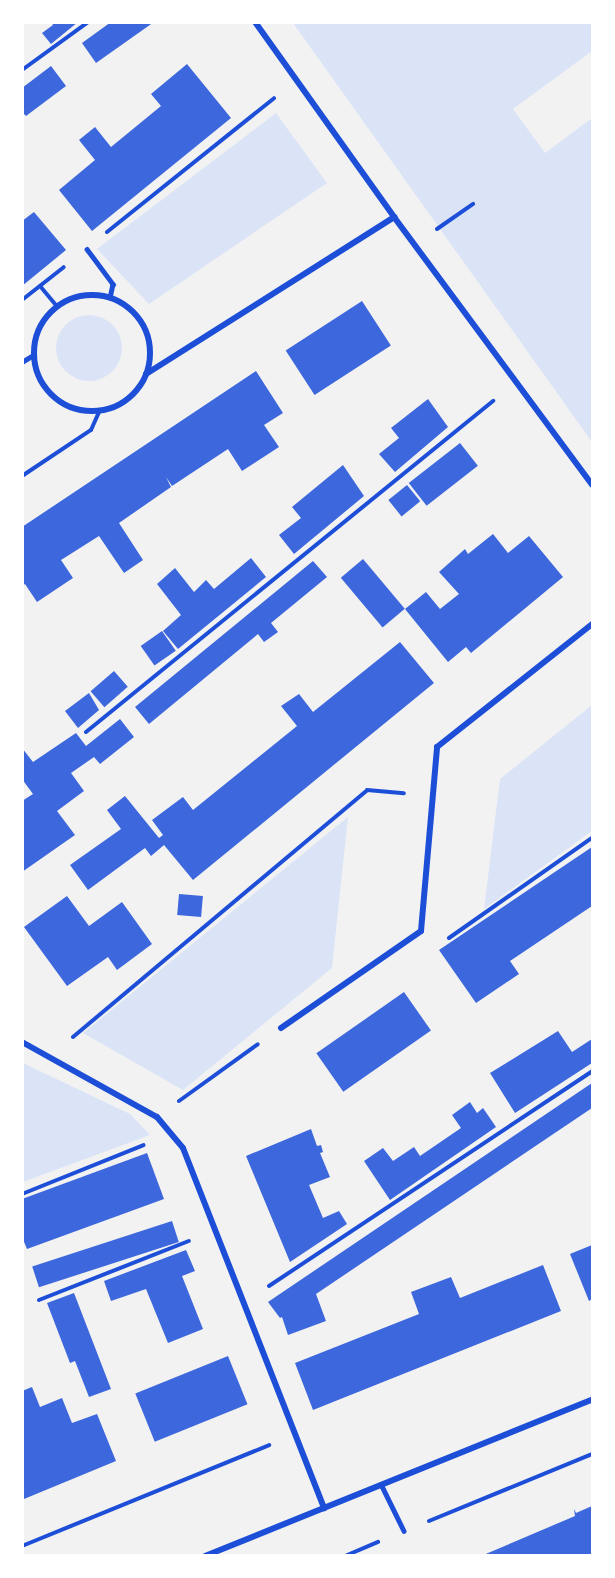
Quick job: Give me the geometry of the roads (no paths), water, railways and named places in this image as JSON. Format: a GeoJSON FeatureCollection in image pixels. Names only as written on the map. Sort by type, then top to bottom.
{"type":"FeatureCollection","features":[{"type":"Feature","properties":{"kind":"street"},"geometry":{"type":"LineString","coordinates":[[255,22],[414,245],[592,485]]}},
{"type":"Feature","properties":{"kind":"street"},"geometry":{"type":"LineString","coordinates":[[146,374],[394,217]]}},
{"type":"Feature","properties":{"kind":"street"},"geometry":{"type":"LineString","coordinates":[[92,295],[110,298],[126,306],[144,328],[149,355],[146,374],[139,387],[128,398],[100,410],[81,410],[63,404],[47,391],[37,374],[33,355],[36,337],[44,320],[57,306],[74,298],[92,295]]}},
{"type":"Feature","properties":{"kind":"street"},"geometry":{"type":"LineString","coordinates":[[281,1028],[421,931],[437,747],[592,624]]}},
{"type":"Feature","properties":{"kind":"street"},"geometry":{"type":"LineString","coordinates":[[22,1042],[157,1117],[183,1148],[324,1508]]}},
{"type":"Feature","properties":{"kind":"street"},"geometry":{"type":"LineString","coordinates":[[205,1556],[592,1400]]}},
{"type":"Feature","properties":{"kind":"lane"},"geometry":{"type":"LineString","coordinates":[[87,249],[113,284],[110,298]]}},
{"type":"Feature","properties":{"kind":"lane"},"geometry":{"type":"LineString","coordinates":[[22,362],[33,355]]}},
{"type":"Feature","properties":{"kind":"lane"},"geometry":{"type":"LineString","coordinates":[[381,1485],[404,1531]]}}]}
